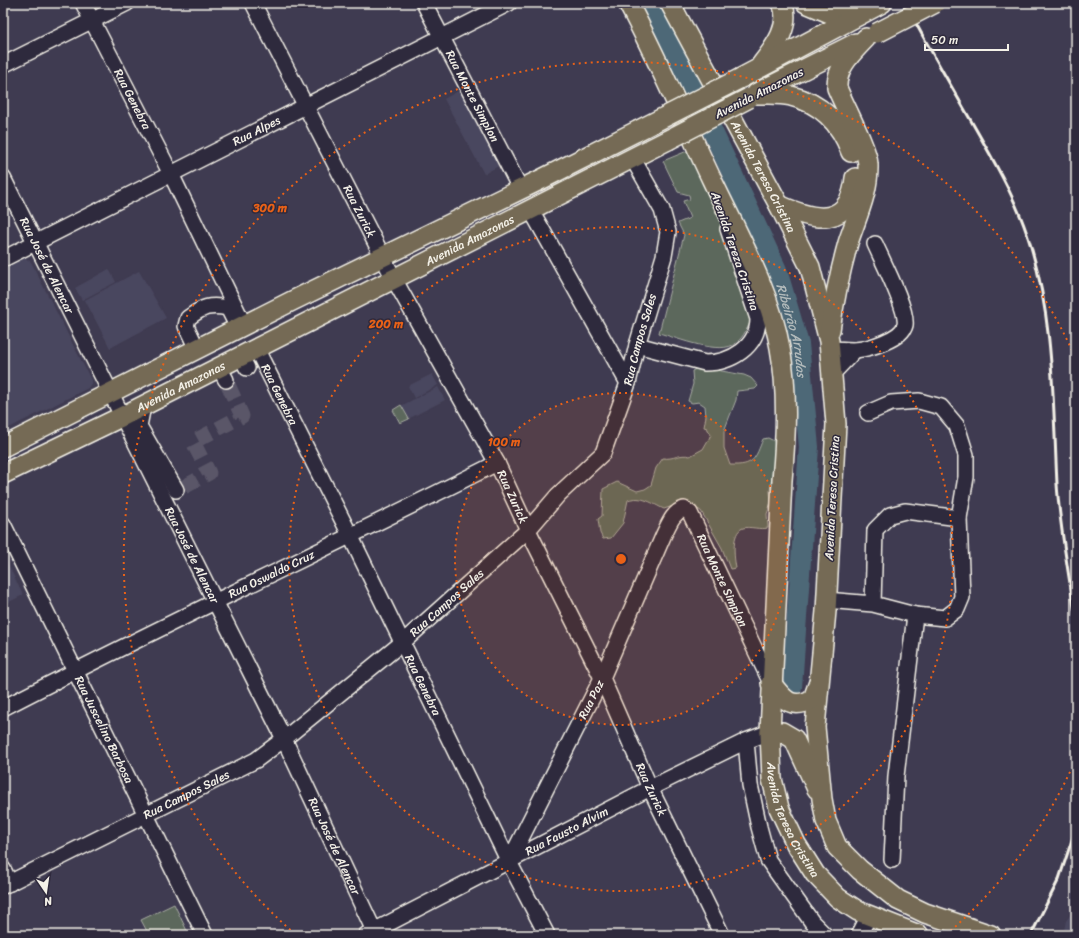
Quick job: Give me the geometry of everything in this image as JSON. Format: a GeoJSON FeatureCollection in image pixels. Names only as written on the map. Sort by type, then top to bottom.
{"type":"FeatureCollection","features":[{"type":"Feature","properties":{"kind":"main road","name":"Avenida Teresa Cristina"},"geometry":{"type":"LineString","coordinates":[[670,3],[779,205],[810,267],[830,345],[836,424],[826,600],[815,727],[822,799],[826,821],[837,847],[860,870],[898,900],[918,910],[991,935]]}},
{"type":"Feature","properties":{"kind":"main road"},"geometry":{"type":"LineString","coordinates":[[683,27],[686,3]]}},
{"type":"Feature","properties":{"kind":"main road"},"geometry":{"type":"LineString","coordinates":[[758,70],[779,41],[784,26],[784,8],[782,3]]}},
{"type":"Feature","properties":{"kind":"main road"},"geometry":{"type":"LineString","coordinates":[[806,3],[832,14],[862,13]]}},
{"type":"Feature","properties":{"kind":"main road","name":"Avenida Amazonas"},"geometry":{"type":"LineString","coordinates":[[3,447],[382,256],[521,190],[758,70],[882,3]]}},
{"type":"Feature","properties":{"kind":"main road","name":"Avenida Amazonas"},"geometry":{"type":"LineString","coordinates":[[3,474],[143,406],[223,373],[248,357],[394,279],[633,159],[935,3]]}},
{"type":"Feature","properties":{"kind":"main road","name":"Avenida Teresa Cristina"},"geometry":{"type":"LineString","coordinates":[[632,9],[657,60],[711,180],[753,264],[771,314],[780,347],[785,388],[785,439],[771,683],[770,741],[772,779],[779,808],[796,844],[815,874],[838,898],[869,916],[919,935]]}},
{"type":"Feature","properties":{"kind":"main road"},"geometry":{"type":"LineString","coordinates":[[830,345],[834,298],[848,244],[861,208],[867,180],[868,163],[837,88],[836,78],[842,66],[871,35]]}},
{"type":"Feature","properties":{"kind":"main road"},"geometry":{"type":"LineString","coordinates":[[753,96],[790,95],[817,105],[831,117],[842,132],[854,161],[856,173],[854,186],[848,204],[840,212],[824,219],[809,217],[779,205]]}},
{"type":"Feature","properties":{"kind":"main road"},"geometry":{"type":"LineString","coordinates":[[771,683],[781,696],[791,704],[803,704],[813,699],[819,684]]}},
{"type":"Feature","properties":{"kind":"main road"},"geometry":{"type":"LineString","coordinates":[[770,741],[800,753],[822,799]]}},
{"type":"Feature","properties":{"kind":"street","name":"Rua Genebra"},"geometry":{"type":"LineString","coordinates":[[83,3],[91,22],[171,174],[241,326]]}},
{"type":"Feature","properties":{"kind":"street"},"geometry":{"type":"LineString","coordinates":[[3,65],[127,3]]}},
{"type":"Feature","properties":{"kind":"street","name":"Rua Zurick"},"geometry":{"type":"LineString","coordinates":[[253,3],[394,279],[497,463],[528,530],[602,678],[650,788],[722,935]]}},
{"type":"Feature","properties":{"kind":"street","name":"Rua Monte Simplon"},"geometry":{"type":"LineString","coordinates":[[424,3],[521,190]]}},
{"type":"Feature","properties":{"kind":"street","name":"Rua Alpes"},"geometry":{"type":"LineString","coordinates":[[3,259],[509,3]]}},
{"type":"Feature","properties":{"kind":"street"},"geometry":{"type":"LineString","coordinates":[[621,3],[632,9]]}},
{"type":"Feature","properties":{"kind":"street","name":"Rua Campos Sales"},"geometry":{"type":"LineString","coordinates":[[6,885],[256,760],[284,740],[403,642],[528,530],[558,495],[603,453],[628,384],[637,345],[664,256],[668,232],[662,210],[633,159]]}},
{"type":"Feature","properties":{"kind":"street","name":"Rua José de Alencar"},"geometry":{"type":"LineString","coordinates":[[3,178],[123,416],[175,491],[216,601],[284,740],[372,934]]}},
{"type":"Feature","properties":{"kind":"street","name":"Avenida Tereza Cristina"},"geometry":{"type":"LineString","coordinates":[[637,345],[705,363],[715,363],[737,355],[750,344],[755,337],[758,328],[758,319],[711,180]]}},
{"type":"Feature","properties":{"kind":"street"},"geometry":{"type":"LineString","coordinates":[[531,210],[628,384]]}},
{"type":"Feature","properties":{"kind":"street"},"geometry":{"type":"LineString","coordinates":[[830,345],[855,350],[869,348],[897,336],[905,326],[905,313],[875,244]]}},
{"type":"Feature","properties":{"kind":"street"},"geometry":{"type":"LineString","coordinates":[[197,349],[186,326],[188,318],[202,308],[214,305],[228,308],[241,326]]}},
{"type":"Feature","properties":{"kind":"street"},"geometry":{"type":"LineString","coordinates":[[832,373],[855,350]]}},
{"type":"Feature","properties":{"kind":"street","name":"Rua Genebra"},"geometry":{"type":"LineString","coordinates":[[248,357],[351,537],[509,862],[547,935]]}},
{"type":"Feature","properties":{"kind":"street"},"geometry":{"type":"LineString","coordinates":[[826,600],[873,604],[915,615],[945,618],[957,610],[962,597],[959,518],[966,477],[966,456],[957,426],[941,407],[919,401],[891,403],[868,413]]}},
{"type":"Feature","properties":{"kind":"street"},"geometry":{"type":"LineString","coordinates":[[143,406],[139,426],[175,491]]}},
{"type":"Feature","properties":{"kind":"street","name":"Rua Oswaldo Cruz"},"geometry":{"type":"LineString","coordinates":[[3,708],[216,601],[351,537],[497,463]]}},
{"type":"Feature","properties":{"kind":"street","name":"Rua Monte Simplon"},"geometry":{"type":"LineString","coordinates":[[664,534],[673,516],[679,511],[684,509],[690,513],[771,683]]}},
{"type":"Feature","properties":{"kind":"street"},"geometry":{"type":"LineString","coordinates":[[873,604],[875,530],[890,515],[906,512],[959,518]]}},
{"type":"Feature","properties":{"kind":"street","name":"Rua Juscelino Barbosa"},"geometry":{"type":"LineString","coordinates":[[3,524],[205,935]]}},
{"type":"Feature","properties":{"kind":"street","name":"Rua Paz"},"geometry":{"type":"LineString","coordinates":[[509,862],[602,678],[664,534]]}},
{"type":"Feature","properties":{"kind":"street"},"geometry":{"type":"LineString","coordinates":[[892,860],[896,776],[915,615]]}},
{"type":"Feature","properties":{"kind":"street","name":"Rua Fausto Alvim"},"geometry":{"type":"LineString","coordinates":[[372,934],[650,788],[746,742],[770,741]]}},
{"type":"Feature","properties":{"kind":"street"},"geometry":{"type":"LineString","coordinates":[[746,742],[750,785],[759,828],[768,860],[812,922],[825,935]]}},
{"type":"Feature","properties":{"kind":"street"},"geometry":{"type":"LineString","coordinates":[[3,869],[6,885]]}},
{"type":"Feature","properties":{"kind":"street"},"geometry":{"type":"LineString","coordinates":[[859,935],[869,916]]}},
{"type":"Feature","properties":{"kind":"shaded area"},"geometry":{"type":"Polygon","coordinates":[[[460,90],[502,164],[484,174],[444,99],[460,90]]]}},
{"type":"Feature","properties":{"kind":"shaded area"},"geometry":{"type":"Polygon","coordinates":[[[25,258],[31,262],[92,382],[88,388],[3,431],[3,269],[25,258]]]}},
{"type":"Feature","properties":{"kind":"shaded area"},"geometry":{"type":"Polygon","coordinates":[[[109,269],[116,282],[82,300],[75,288],[109,269]]]}},
{"type":"Feature","properties":{"kind":"shaded area"},"geometry":{"type":"Polygon","coordinates":[[[139,271],[166,318],[110,348],[85,300],[139,271]]]}},
{"type":"Feature","properties":{"kind":"shaded area"},"geometry":{"type":"Polygon","coordinates":[[[432,374],[438,385],[414,398],[408,386],[432,374]]]}},
{"type":"Feature","properties":{"kind":"shaded area"},"geometry":{"type":"Polygon","coordinates":[[[438,387],[445,400],[400,423],[393,410],[438,387]]]}},
{"type":"Feature","properties":{"kind":"shaded area"},"geometry":{"type":"Polygon","coordinates":[[[3,554],[23,595],[3,605],[3,554]]]}},
{"type":"Feature","properties":{"kind":"shaded area"},"geometry":{"type":"Polygon","coordinates":[[[1076,907],[1076,935],[1063,935],[1066,921],[1076,907]]]}},
{"type":"Feature","properties":{"kind":"green space"},"geometry":{"type":"Polygon","coordinates":[[[692,149],[708,185],[753,317],[741,338],[729,347],[720,348],[699,345],[659,333],[684,235],[678,223],[690,218],[683,201],[690,199],[689,195],[678,192],[663,161],[692,149]]]}},
{"type":"Feature","properties":{"kind":"green space"},"geometry":{"type":"Polygon","coordinates":[[[699,367],[744,375],[751,378],[758,386],[755,389],[737,391],[736,400],[724,431],[724,448],[730,465],[744,464],[752,460],[758,452],[763,439],[768,438],[774,441],[775,454],[770,491],[771,502],[767,514],[768,528],[743,528],[739,530],[734,546],[736,568],[730,569],[722,548],[701,511],[691,505],[679,504],[664,509],[643,499],[628,500],[623,523],[611,538],[603,539],[600,533],[598,519],[602,516],[603,489],[617,482],[637,491],[645,489],[651,485],[656,468],[663,458],[683,455],[690,456],[703,449],[711,435],[707,428],[704,427],[706,416],[705,406],[699,402],[692,403],[688,401],[693,384],[692,371],[699,367]]]}},
{"type":"Feature","properties":{"kind":"green space"},"geometry":{"type":"Polygon","coordinates":[[[401,405],[409,419],[400,423],[393,410],[401,405]]]}},
{"type":"Feature","properties":{"kind":"green space"},"geometry":{"type":"Polygon","coordinates":[[[174,904],[189,935],[149,935],[141,920],[174,904]]]}},
{"type":"Feature","properties":{"kind":"waterway","name":"Ribeirão Arrudas"},"geometry":{"type":"LineString","coordinates":[[648,3],[693,89],[777,270],[799,344],[809,447],[792,687]]}},
{"type":"Feature","properties":{"kind":"tunnel"},"geometry":{"type":"LineString","coordinates":[[184,487],[209,473],[193,442],[242,416],[226,380]]}},
{"type":"Feature","properties":{"kind":"railway"},"geometry":{"type":"LineString","coordinates":[[905,3],[1007,186],[1023,222],[1036,264],[1043,295],[1051,358],[1058,501],[1076,620]]}},
{"type":"Feature","properties":{"kind":"railway"},"geometry":{"type":"LineString","coordinates":[[1031,935],[1059,879],[1076,828]]}}]}
